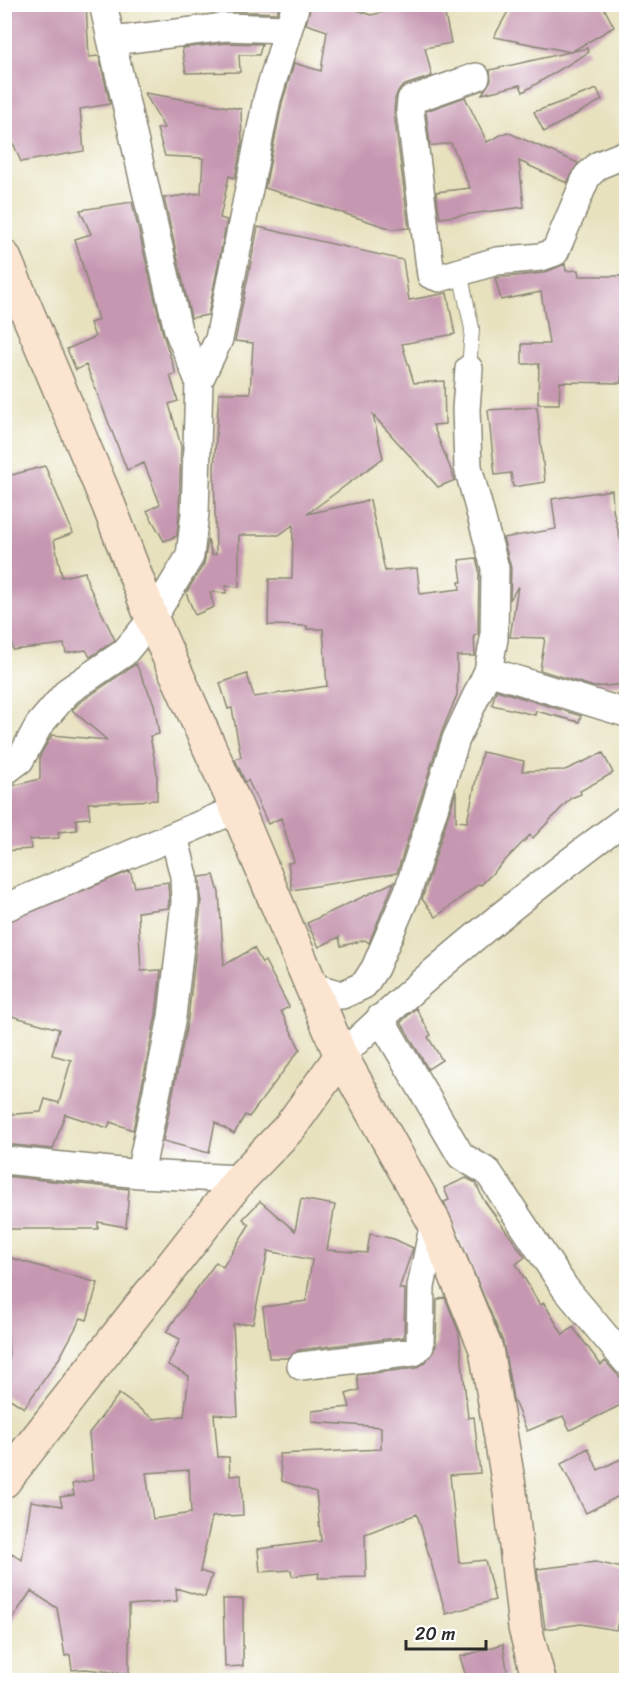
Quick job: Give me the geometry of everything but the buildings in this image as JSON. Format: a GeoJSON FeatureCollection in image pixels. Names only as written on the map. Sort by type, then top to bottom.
{"type":"FeatureCollection","features":[{"type":"Feature","properties":{"kind":"street"},"geometry":{"type":"LineString","coordinates":[[103,4],[178,330],[199,381]]}},
{"type":"Feature","properties":{"kind":"street"},"geometry":{"type":"LineString","coordinates":[[4,772],[20,760],[39,724],[68,691],[124,653],[152,619],[190,556],[195,513],[199,381],[219,339],[267,99],[291,17],[113,41]]}},
{"type":"Feature","properties":{"kind":"street"},"geometry":{"type":"LineString","coordinates":[[476,77],[411,100],[410,111],[431,275],[440,278],[497,261],[541,257],[555,252],[587,176],[599,165],[627,154]]}},
{"type":"Feature","properties":{"kind":"street"},"geometry":{"type":"LineString","coordinates":[[4,257],[110,507],[152,619],[237,809],[341,1056],[434,1222],[486,1349],[510,1492],[525,1628],[539,1680]]}},
{"type":"Feature","properties":{"kind":"street"},"geometry":{"type":"LineString","coordinates":[[313,987],[342,995],[364,985],[375,968],[408,891],[456,739],[488,671],[494,639],[495,568],[468,467],[466,409],[469,369]]}},
{"type":"Feature","properties":{"kind":"street"},"geometry":{"type":"LineString","coordinates":[[488,671],[627,713]]}},
{"type":"Feature","properties":{"kind":"street"},"geometry":{"type":"LineString","coordinates":[[4,908],[237,809]]}},
{"type":"Feature","properties":{"kind":"street"},"geometry":{"type":"LineString","coordinates":[[4,1481],[240,1179],[290,1127],[341,1056],[380,1018],[573,859],[627,819]]}},
{"type":"Feature","properties":{"kind":"street"},"geometry":{"type":"LineString","coordinates":[[140,1174],[172,1017],[185,902],[184,876],[174,836]]}},
{"type":"Feature","properties":{"kind":"street"},"geometry":{"type":"LineString","coordinates":[[573,859],[627,839]]}},
{"type":"Feature","properties":{"kind":"street"},"geometry":{"type":"LineString","coordinates":[[380,1018],[461,1156],[488,1172],[565,1288],[627,1361]]}},
{"type":"Feature","properties":{"kind":"street"},"geometry":{"type":"LineString","coordinates":[[4,1160],[140,1174],[240,1179]]}},
{"type":"Feature","properties":{"kind":"street"},"geometry":{"type":"LineString","coordinates":[[301,1366],[414,1352],[420,1346],[421,1287],[434,1222]]}},
{"type":"Feature","properties":{"kind":"lane"},"geometry":{"type":"LineString","coordinates":[[460,272],[472,329],[469,369]]}}]}
